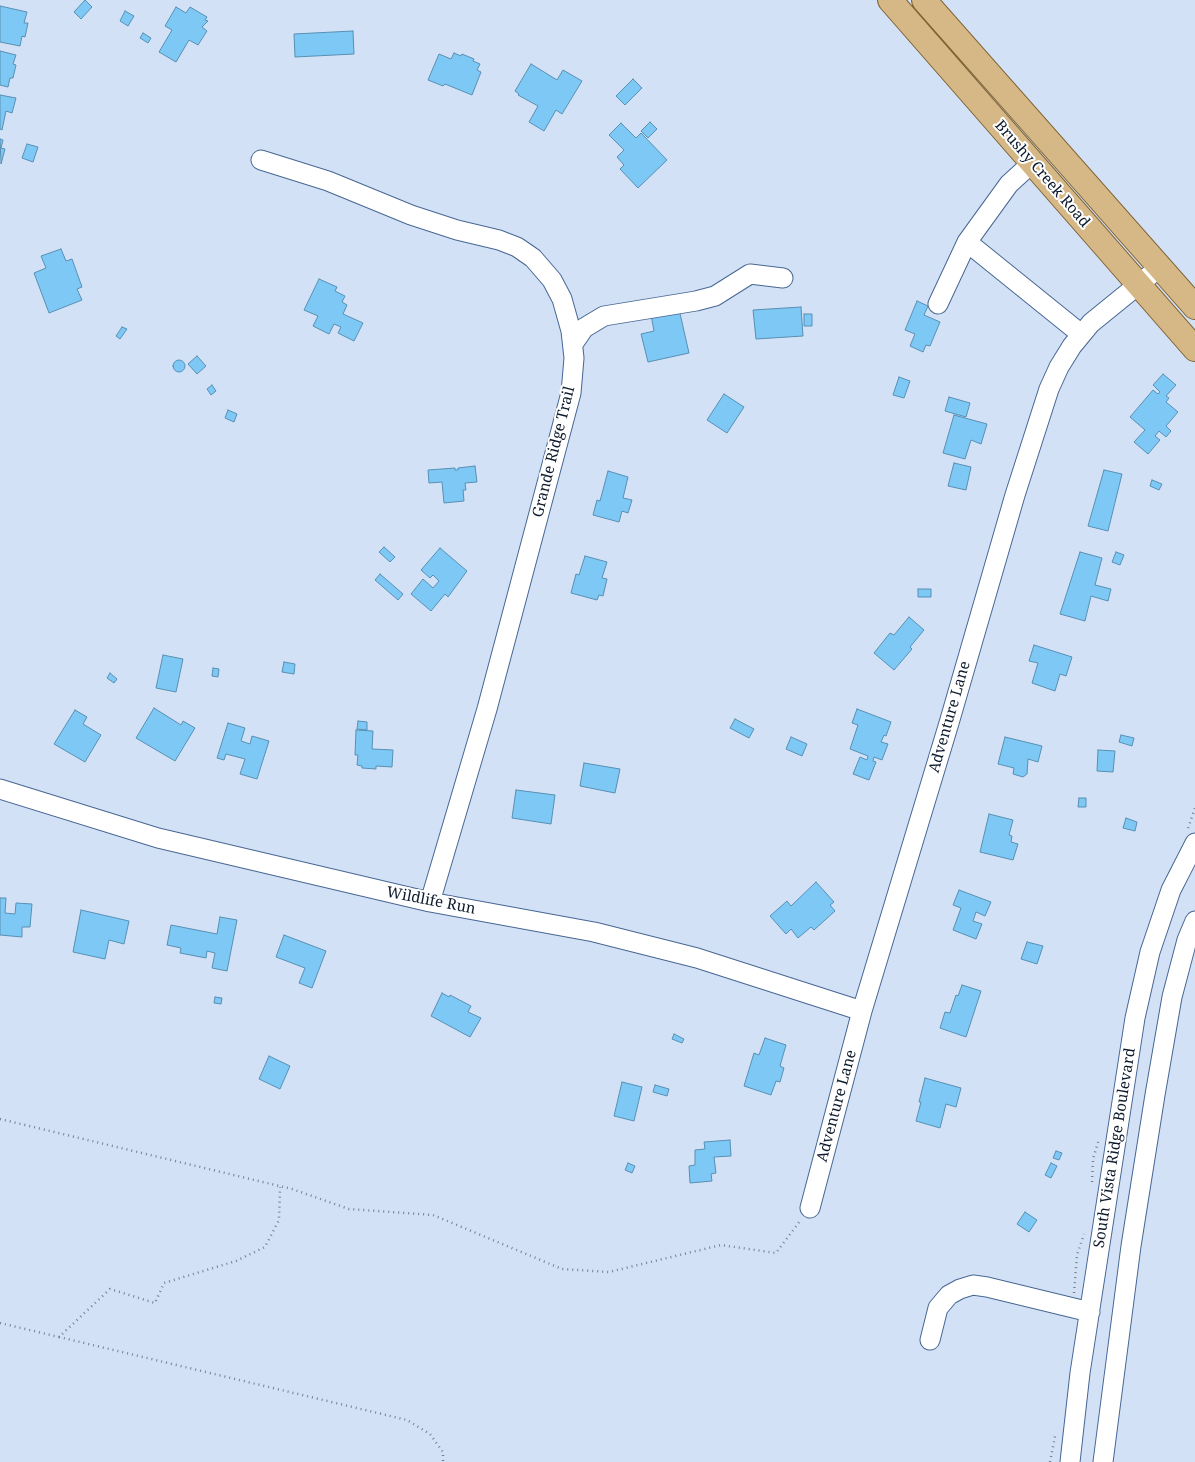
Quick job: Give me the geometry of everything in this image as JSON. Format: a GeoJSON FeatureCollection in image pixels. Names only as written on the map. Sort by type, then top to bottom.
{"type":"FeatureCollection","features":[{"type":"Feature","properties":{"kind":"main road","name":"Brushy Creek Road"},"geometry":{"type":"LineString","coordinates":[[890,0],[1195,349]]}},
{"type":"Feature","properties":{"kind":"main road","name":"Brushy Creek Road"},"geometry":{"type":"LineString","coordinates":[[924,0],[1195,308]]}},
{"type":"Feature","properties":{"kind":"street","name":"Grande Ridge Trail"},"geometry":{"type":"LineString","coordinates":[[261,160],[328,181],[411,215],[517,247],[533,258],[552,280],[566,310],[573,344],[574,370],[571,393],[487,709],[430,902]]}},
{"type":"Feature","properties":{"kind":"street"},"geometry":{"type":"LineString","coordinates":[[938,304],[967,242],[1009,184],[1032,163]]}},
{"type":"Feature","properties":{"kind":"street"},"geometry":{"type":"LineString","coordinates":[[967,242],[1081,334]]}},
{"type":"Feature","properties":{"kind":"street","name":"Adventure Lane"},"geometry":{"type":"LineString","coordinates":[[810,1208],[862,1011],[949,723],[1015,495],[1049,389],[1059,367],[1081,334],[1096,318],[1160,267]]}},
{"type":"Feature","properties":{"kind":"street"},"geometry":{"type":"LineString","coordinates":[[573,344],[584,328],[604,316],[696,301],[715,296],[750,274],[783,278]]}},
{"type":"Feature","properties":{"kind":"street","name":"Wildlife Run"},"geometry":{"type":"LineString","coordinates":[[0,789],[158,838],[430,902],[594,932],[706,960],[862,1011]]}},
{"type":"Feature","properties":{"kind":"street","name":"South Vista Ridge Boulevard"},"geometry":{"type":"LineString","coordinates":[[1070,1462],[1080,1373],[1135,1018],[1150,952],[1171,890],[1195,843]]}},
{"type":"Feature","properties":{"kind":"street","name":"South Vista Ridge Boulevard"},"geometry":{"type":"LineString","coordinates":[[1103,1462],[1131,1246],[1155,1095],[1172,997],[1187,940],[1195,921]]}},
{"type":"Feature","properties":{"kind":"street"},"geometry":{"type":"LineString","coordinates":[[930,1340],[938,1308],[949,1295],[973,1285],[1090,1312]]}},
{"type":"Feature","properties":{"kind":"path"},"geometry":{"type":"LineString","coordinates":[[0,1119],[280,1187],[349,1209],[433,1215],[562,1269],[609,1272],[721,1245],[776,1253],[810,1208]]}},
{"type":"Feature","properties":{"kind":"path"},"geometry":{"type":"LineString","coordinates":[[59,1337],[110,1289],[155,1303],[164,1283],[236,1261],[265,1247],[279,1220],[280,1187]]}},
{"type":"Feature","properties":{"kind":"path"},"geometry":{"type":"LineString","coordinates":[[0,1323],[407,1420],[430,1434],[444,1452],[443,1462]]}},
{"type":"Feature","properties":{"kind":"building"},"geometry":{"type":"Polygon","coordinates":[[[85,0],[92,7],[81,19],[74,12],[85,0]]]}},
{"type":"Feature","properties":{"kind":"building"},"geometry":{"type":"Polygon","coordinates":[[[0,6],[27,12],[24,23],[28,23],[25,37],[22,36],[20,46],[0,42],[0,6]]]}},
{"type":"Feature","properties":{"kind":"building"},"geometry":{"type":"Polygon","coordinates":[[[176,7],[186,13],[190,7],[207,17],[205,20],[208,21],[202,27],[207,31],[198,45],[189,40],[176,62],[159,52],[172,30],[165,26],[176,7]]]}},
{"type":"Feature","properties":{"kind":"building"},"geometry":{"type":"Polygon","coordinates":[[[125,11],[134,16],[128,26],[120,21],[125,11]]]}},
{"type":"Feature","properties":{"kind":"building"},"geometry":{"type":"Polygon","coordinates":[[[353,31],[354,54],[295,57],[294,34],[353,31]]]}},
{"type":"Feature","properties":{"kind":"building"},"geometry":{"type":"Polygon","coordinates":[[[143,33],[151,38],[148,43],[140,38],[143,33]]]}},
{"type":"Feature","properties":{"kind":"building"},"geometry":{"type":"Polygon","coordinates":[[[0,51],[16,55],[13,64],[16,65],[13,78],[10,78],[8,87],[0,85],[0,51]]]}},
{"type":"Feature","properties":{"kind":"building"},"geometry":{"type":"Polygon","coordinates":[[[454,53],[474,59],[473,61],[480,64],[477,70],[481,72],[472,95],[445,84],[443,86],[428,80],[439,54],[451,59],[454,53]]]}},
{"type":"Feature","properties":{"kind":"building"},"geometry":{"type":"Polygon","coordinates":[[[531,64],[557,80],[563,70],[582,81],[562,114],[556,110],[544,131],[529,122],[538,106],[518,95],[515,91],[531,64]]]}},
{"type":"Feature","properties":{"kind":"building"},"geometry":{"type":"Polygon","coordinates":[[[633,79],[642,88],[625,105],[616,96],[633,79]]]}},
{"type":"Feature","properties":{"kind":"building"},"geometry":{"type":"Polygon","coordinates":[[[0,95],[16,98],[12,113],[6,111],[2,130],[0,129],[0,95]]]}},
{"type":"Feature","properties":{"kind":"building"},"geometry":{"type":"Polygon","coordinates":[[[650,122],[657,129],[648,138],[641,131],[650,122]]]}},
{"type":"Feature","properties":{"kind":"building"},"geometry":{"type":"Polygon","coordinates":[[[621,123],[636,138],[641,133],[667,160],[638,188],[620,169],[624,165],[617,157],[624,150],[609,135],[621,123]]]}},
{"type":"Feature","properties":{"kind":"building"},"geometry":{"type":"Polygon","coordinates":[[[0,139],[3,140],[1,148],[5,149],[1,164],[0,139]]]}},
{"type":"Feature","properties":{"kind":"building"},"geometry":{"type":"Polygon","coordinates":[[[27,144],[38,147],[33,162],[22,158],[27,144]]]}},
{"type":"Feature","properties":{"kind":"building"},"geometry":{"type":"Polygon","coordinates":[[[61,249],[66,261],[72,259],[82,287],[77,289],[82,300],[49,313],[34,273],[46,268],[41,256],[61,249]]]}},
{"type":"Feature","properties":{"kind":"building"},"geometry":{"type":"Polygon","coordinates":[[[319,279],[337,287],[335,291],[345,296],[342,302],[347,305],[343,314],[363,323],[354,341],[338,333],[341,327],[334,324],[329,334],[313,326],[318,316],[304,310],[319,279]]]}},
{"type":"Feature","properties":{"kind":"building"},"geometry":{"type":"Polygon","coordinates":[[[917,301],[928,306],[924,315],[940,322],[930,346],[926,345],[923,352],[910,346],[915,334],[905,330],[917,301]]]}},
{"type":"Feature","properties":{"kind":"building"},"geometry":{"type":"Polygon","coordinates":[[[801,307],[803,336],[756,339],[753,310],[801,307]]]}},
{"type":"Feature","properties":{"kind":"building"},"geometry":{"type":"Polygon","coordinates":[[[679,309],[689,353],[648,362],[641,334],[654,331],[651,315],[679,309]]]}},
{"type":"Feature","properties":{"kind":"building"},"geometry":{"type":"Polygon","coordinates":[[[804,314],[812,314],[812,326],[804,326],[804,314]]]}},
{"type":"Feature","properties":{"kind":"building"},"geometry":{"type":"Polygon","coordinates":[[[122,327],[127,329],[120,339],[116,336],[122,327]]]}},
{"type":"Feature","properties":{"kind":"building"},"geometry":{"type":"Polygon","coordinates":[[[197,356],[206,366],[197,374],[188,364],[197,356]]]}},
{"type":"Feature","properties":{"kind":"building"},"geometry":{"type":"Polygon","coordinates":[[[177,360],[181,360],[185,366],[181,372],[177,372],[173,368],[173,364],[177,360]]]}},
{"type":"Feature","properties":{"kind":"building"},"geometry":{"type":"Polygon","coordinates":[[[1163,374],[1176,385],[1166,396],[1169,398],[1166,402],[1178,412],[1166,426],[1171,431],[1166,437],[1159,431],[1155,436],[1160,440],[1148,454],[1134,442],[1145,430],[1130,417],[1153,390],[1158,394],[1160,392],[1153,385],[1163,374]]]}},
{"type":"Feature","properties":{"kind":"building"},"geometry":{"type":"Polygon","coordinates":[[[899,377],[910,381],[904,398],[893,395],[899,377]]]}},
{"type":"Feature","properties":{"kind":"building"},"geometry":{"type":"Polygon","coordinates":[[[212,385],[216,391],[211,395],[207,389],[212,385]]]}},
{"type":"Feature","properties":{"kind":"building"},"geometry":{"type":"Polygon","coordinates":[[[724,394],[744,407],[727,433],[707,420],[724,394]]]}},
{"type":"Feature","properties":{"kind":"building"},"geometry":{"type":"Polygon","coordinates":[[[949,397],[970,403],[966,417],[945,411],[949,397]]]}},
{"type":"Feature","properties":{"kind":"building"},"geometry":{"type":"Polygon","coordinates":[[[228,410],[237,414],[234,422],[225,418],[228,410]]]}},
{"type":"Feature","properties":{"kind":"building"},"geometry":{"type":"Polygon","coordinates":[[[954,415],[987,424],[981,444],[971,440],[965,459],[943,453],[954,415]]]}},
{"type":"Feature","properties":{"kind":"building"},"geometry":{"type":"Polygon","coordinates":[[[954,463],[971,467],[966,490],[948,486],[954,463]]]}},
{"type":"Feature","properties":{"kind":"building"},"geometry":{"type":"Polygon","coordinates":[[[475,466],[477,482],[465,483],[466,490],[463,490],[464,501],[444,503],[442,482],[429,483],[428,470],[455,468],[455,470],[458,470],[458,468],[475,466]]]}},
{"type":"Feature","properties":{"kind":"building"},"geometry":{"type":"Polygon","coordinates":[[[1104,470],[1122,474],[1108,531],[1088,526],[1104,470]]]}},
{"type":"Feature","properties":{"kind":"building"},"geometry":{"type":"Polygon","coordinates":[[[608,471],[628,477],[623,498],[632,500],[628,513],[622,511],[619,522],[593,515],[597,500],[600,501],[608,471]]]}},
{"type":"Feature","properties":{"kind":"building"},"geometry":{"type":"Polygon","coordinates":[[[1152,480],[1162,484],[1159,490],[1150,486],[1152,480]]]}},
{"type":"Feature","properties":{"kind":"building"},"geometry":{"type":"Polygon","coordinates":[[[384,547],[395,557],[390,562],[379,552],[384,547]]]}},
{"type":"Feature","properties":{"kind":"building"},"geometry":{"type":"Polygon","coordinates":[[[440,548],[467,571],[448,597],[445,594],[431,611],[411,594],[423,579],[433,588],[439,581],[433,575],[430,578],[421,570],[440,548]]]}},
{"type":"Feature","properties":{"kind":"building"},"geometry":{"type":"Polygon","coordinates":[[[1080,552],[1102,558],[1095,585],[1111,589],[1108,601],[1091,596],[1085,621],[1060,614],[1080,552]]]}},
{"type":"Feature","properties":{"kind":"building"},"geometry":{"type":"Polygon","coordinates":[[[1116,552],[1124,555],[1120,565],[1112,562],[1116,552]]]}},
{"type":"Feature","properties":{"kind":"building"},"geometry":{"type":"Polygon","coordinates":[[[585,556],[607,562],[602,578],[607,579],[603,596],[599,595],[597,600],[571,593],[576,574],[579,575],[585,556]]]}},
{"type":"Feature","properties":{"kind":"building"},"geometry":{"type":"Polygon","coordinates":[[[380,574],[403,594],[398,600],[375,580],[380,574]]]}},
{"type":"Feature","properties":{"kind":"building"},"geometry":{"type":"Polygon","coordinates":[[[918,589],[931,589],[931,597],[918,597],[918,589]]]}},
{"type":"Feature","properties":{"kind":"building"},"geometry":{"type":"Polygon","coordinates":[[[909,617],[924,630],[910,647],[912,649],[894,670],[874,653],[890,633],[894,635],[909,617]]]}},
{"type":"Feature","properties":{"kind":"building"},"geometry":{"type":"Polygon","coordinates":[[[1034,645],[1072,657],[1066,676],[1060,674],[1055,691],[1032,683],[1038,663],[1029,661],[1034,645]]]}},
{"type":"Feature","properties":{"kind":"building"},"geometry":{"type":"Polygon","coordinates":[[[163,655],[183,659],[176,692],[156,688],[163,655]]]}},
{"type":"Feature","properties":{"kind":"building"},"geometry":{"type":"Polygon","coordinates":[[[284,662],[295,664],[294,674],[282,672],[284,662]]]}},
{"type":"Feature","properties":{"kind":"building"},"geometry":{"type":"Polygon","coordinates":[[[213,668],[219,669],[218,677],[212,676],[213,668]]]}},
{"type":"Feature","properties":{"kind":"building"},"geometry":{"type":"Polygon","coordinates":[[[110,673],[117,679],[114,683],[107,678],[110,673]]]}},
{"type":"Feature","properties":{"kind":"building"},"geometry":{"type":"Polygon","coordinates":[[[154,708],[181,725],[183,721],[195,728],[175,761],[136,738],[154,708]]]}},
{"type":"Feature","properties":{"kind":"building"},"geometry":{"type":"Polygon","coordinates":[[[857,709],[891,722],[886,736],[884,735],[881,742],[888,744],[882,760],[874,757],[873,761],[876,762],[869,780],[853,774],[860,757],[867,760],[868,756],[850,749],[858,725],[852,723],[857,709]]]}},
{"type":"Feature","properties":{"kind":"building"},"geometry":{"type":"Polygon","coordinates":[[[75,710],[87,717],[83,724],[101,735],[85,762],[54,744],[75,710]]]}},
{"type":"Feature","properties":{"kind":"building"},"geometry":{"type":"Polygon","coordinates":[[[735,719],[754,729],[749,738],[730,728],[735,719]]]}},
{"type":"Feature","properties":{"kind":"building"},"geometry":{"type":"Polygon","coordinates":[[[358,721],[367,722],[367,730],[357,729],[358,721]]]}},
{"type":"Feature","properties":{"kind":"building"},"geometry":{"type":"Polygon","coordinates":[[[228,723],[245,728],[241,741],[250,744],[252,736],[269,741],[257,779],[240,774],[245,759],[226,754],[224,760],[217,758],[228,723]]]}},
{"type":"Feature","properties":{"kind":"building"},"geometry":{"type":"Polygon","coordinates":[[[356,730],[373,731],[372,749],[393,750],[392,767],[376,766],[376,769],[362,768],[362,766],[357,765],[358,755],[355,755],[356,730]]]}},
{"type":"Feature","properties":{"kind":"building"},"geometry":{"type":"Polygon","coordinates":[[[1121,735],[1134,738],[1132,746],[1119,742],[1121,735]]]}},
{"type":"Feature","properties":{"kind":"building"},"geometry":{"type":"Polygon","coordinates":[[[791,737],[807,744],[802,756],[786,749],[791,737]]]}},
{"type":"Feature","properties":{"kind":"building"},"geometry":{"type":"Polygon","coordinates":[[[1005,737],[1042,746],[1038,762],[1028,759],[1027,774],[1023,777],[1013,774],[1014,768],[998,764],[1005,737]]]}},
{"type":"Feature","properties":{"kind":"building"},"geometry":{"type":"Polygon","coordinates":[[[1098,750],[1115,751],[1113,772],[1097,771],[1098,750]]]}},
{"type":"Feature","properties":{"kind":"building"},"geometry":{"type":"Polygon","coordinates":[[[584,763],[620,769],[615,793],[580,786],[584,763]]]}},
{"type":"Feature","properties":{"kind":"building"},"geometry":{"type":"Polygon","coordinates":[[[516,790],[555,795],[551,824],[512,818],[516,790]]]}},
{"type":"Feature","properties":{"kind":"building"},"geometry":{"type":"Polygon","coordinates":[[[1079,798],[1086,798],[1086,807],[1078,807],[1079,798]]]}},
{"type":"Feature","properties":{"kind":"building"},"geometry":{"type":"Polygon","coordinates":[[[989,814],[1013,820],[1009,835],[1012,836],[1011,842],[1018,844],[1013,860],[980,852],[989,814]]]}},
{"type":"Feature","properties":{"kind":"building"},"geometry":{"type":"Polygon","coordinates":[[[1126,818],[1137,822],[1135,831],[1123,828],[1126,818]]]}},
{"type":"Feature","properties":{"kind":"building"},"geometry":{"type":"Polygon","coordinates":[[[816,882],[834,902],[830,905],[835,911],[814,930],[811,927],[798,938],[791,929],[786,934],[770,916],[787,901],[791,906],[816,882]]]}},
{"type":"Feature","properties":{"kind":"building"},"geometry":{"type":"Polygon","coordinates":[[[959,890],[991,902],[985,916],[976,912],[973,921],[982,924],[976,939],[953,930],[961,908],[953,905],[959,890]]]}},
{"type":"Feature","properties":{"kind":"building"},"geometry":{"type":"Polygon","coordinates":[[[0,898],[6,898],[5,913],[15,914],[16,903],[32,904],[30,927],[22,927],[22,937],[0,935],[0,898]]]}},
{"type":"Feature","properties":{"kind":"building"},"geometry":{"type":"Polygon","coordinates":[[[81,910],[129,921],[124,944],[109,940],[105,959],[73,952],[81,910]]]}},
{"type":"Feature","properties":{"kind":"building"},"geometry":{"type":"Polygon","coordinates":[[[220,917],[237,920],[227,971],[212,968],[215,953],[207,951],[206,958],[180,953],[181,948],[167,945],[171,925],[217,934],[220,917]]]}},
{"type":"Feature","properties":{"kind":"building"},"geometry":{"type":"Polygon","coordinates":[[[284,935],[326,951],[312,988],[299,983],[305,968],[276,957],[284,935]]]}},
{"type":"Feature","properties":{"kind":"building"},"geometry":{"type":"Polygon","coordinates":[[[1027,942],[1043,946],[1037,964],[1021,959],[1027,942]]]}},
{"type":"Feature","properties":{"kind":"building"},"geometry":{"type":"Polygon","coordinates":[[[962,985],[981,991],[966,1037],[940,1028],[945,1012],[950,1013],[956,995],[958,996],[962,985]]]}},
{"type":"Feature","properties":{"kind":"building"},"geometry":{"type":"Polygon","coordinates":[[[442,993],[471,1006],[468,1012],[481,1018],[470,1037],[431,1016],[442,993]]]}},
{"type":"Feature","properties":{"kind":"building"},"geometry":{"type":"Polygon","coordinates":[[[215,997],[222,998],[221,1004],[214,1003],[215,997]]]}},
{"type":"Feature","properties":{"kind":"building"},"geometry":{"type":"Polygon","coordinates":[[[674,1034],[684,1039],[682,1043],[672,1039],[674,1034]]]}},
{"type":"Feature","properties":{"kind":"building"},"geometry":{"type":"Polygon","coordinates":[[[765,1038],[786,1045],[780,1066],[784,1068],[780,1082],[776,1081],[771,1095],[744,1086],[754,1053],[759,1055],[765,1038]]]}},
{"type":"Feature","properties":{"kind":"building"},"geometry":{"type":"Polygon","coordinates":[[[269,1056],[290,1066],[280,1089],[259,1079],[269,1056]]]}},
{"type":"Feature","properties":{"kind":"building"},"geometry":{"type":"Polygon","coordinates":[[[925,1078],[961,1088],[956,1107],[946,1104],[940,1128],[916,1121],[925,1078]]]}},
{"type":"Feature","properties":{"kind":"building"},"geometry":{"type":"Polygon","coordinates":[[[622,1082],[642,1087],[634,1121],[614,1116],[622,1082]]]}},
{"type":"Feature","properties":{"kind":"building"},"geometry":{"type":"Polygon","coordinates":[[[655,1085],[669,1089],[667,1096],[653,1092],[655,1085]]]}},
{"type":"Feature","properties":{"kind":"building"},"geometry":{"type":"Polygon","coordinates":[[[730,1140],[731,1156],[714,1157],[716,1173],[711,1174],[712,1181],[690,1183],[689,1166],[695,1165],[695,1150],[705,1149],[704,1142],[730,1140]]]}},
{"type":"Feature","properties":{"kind":"building"},"geometry":{"type":"Polygon","coordinates":[[[1056,1151],[1062,1153],[1059,1160],[1053,1158],[1056,1151]]]}},
{"type":"Feature","properties":{"kind":"building"},"geometry":{"type":"Polygon","coordinates":[[[628,1163],[635,1166],[632,1173],[625,1170],[628,1163]]]}},
{"type":"Feature","properties":{"kind":"building"},"geometry":{"type":"Polygon","coordinates":[[[1051,1163],[1057,1166],[1051,1178],[1045,1175],[1051,1163]]]}},
{"type":"Feature","properties":{"kind":"building"},"geometry":{"type":"Polygon","coordinates":[[[1025,1212],[1037,1220],[1029,1232],[1017,1224],[1025,1212]]]}}]}
